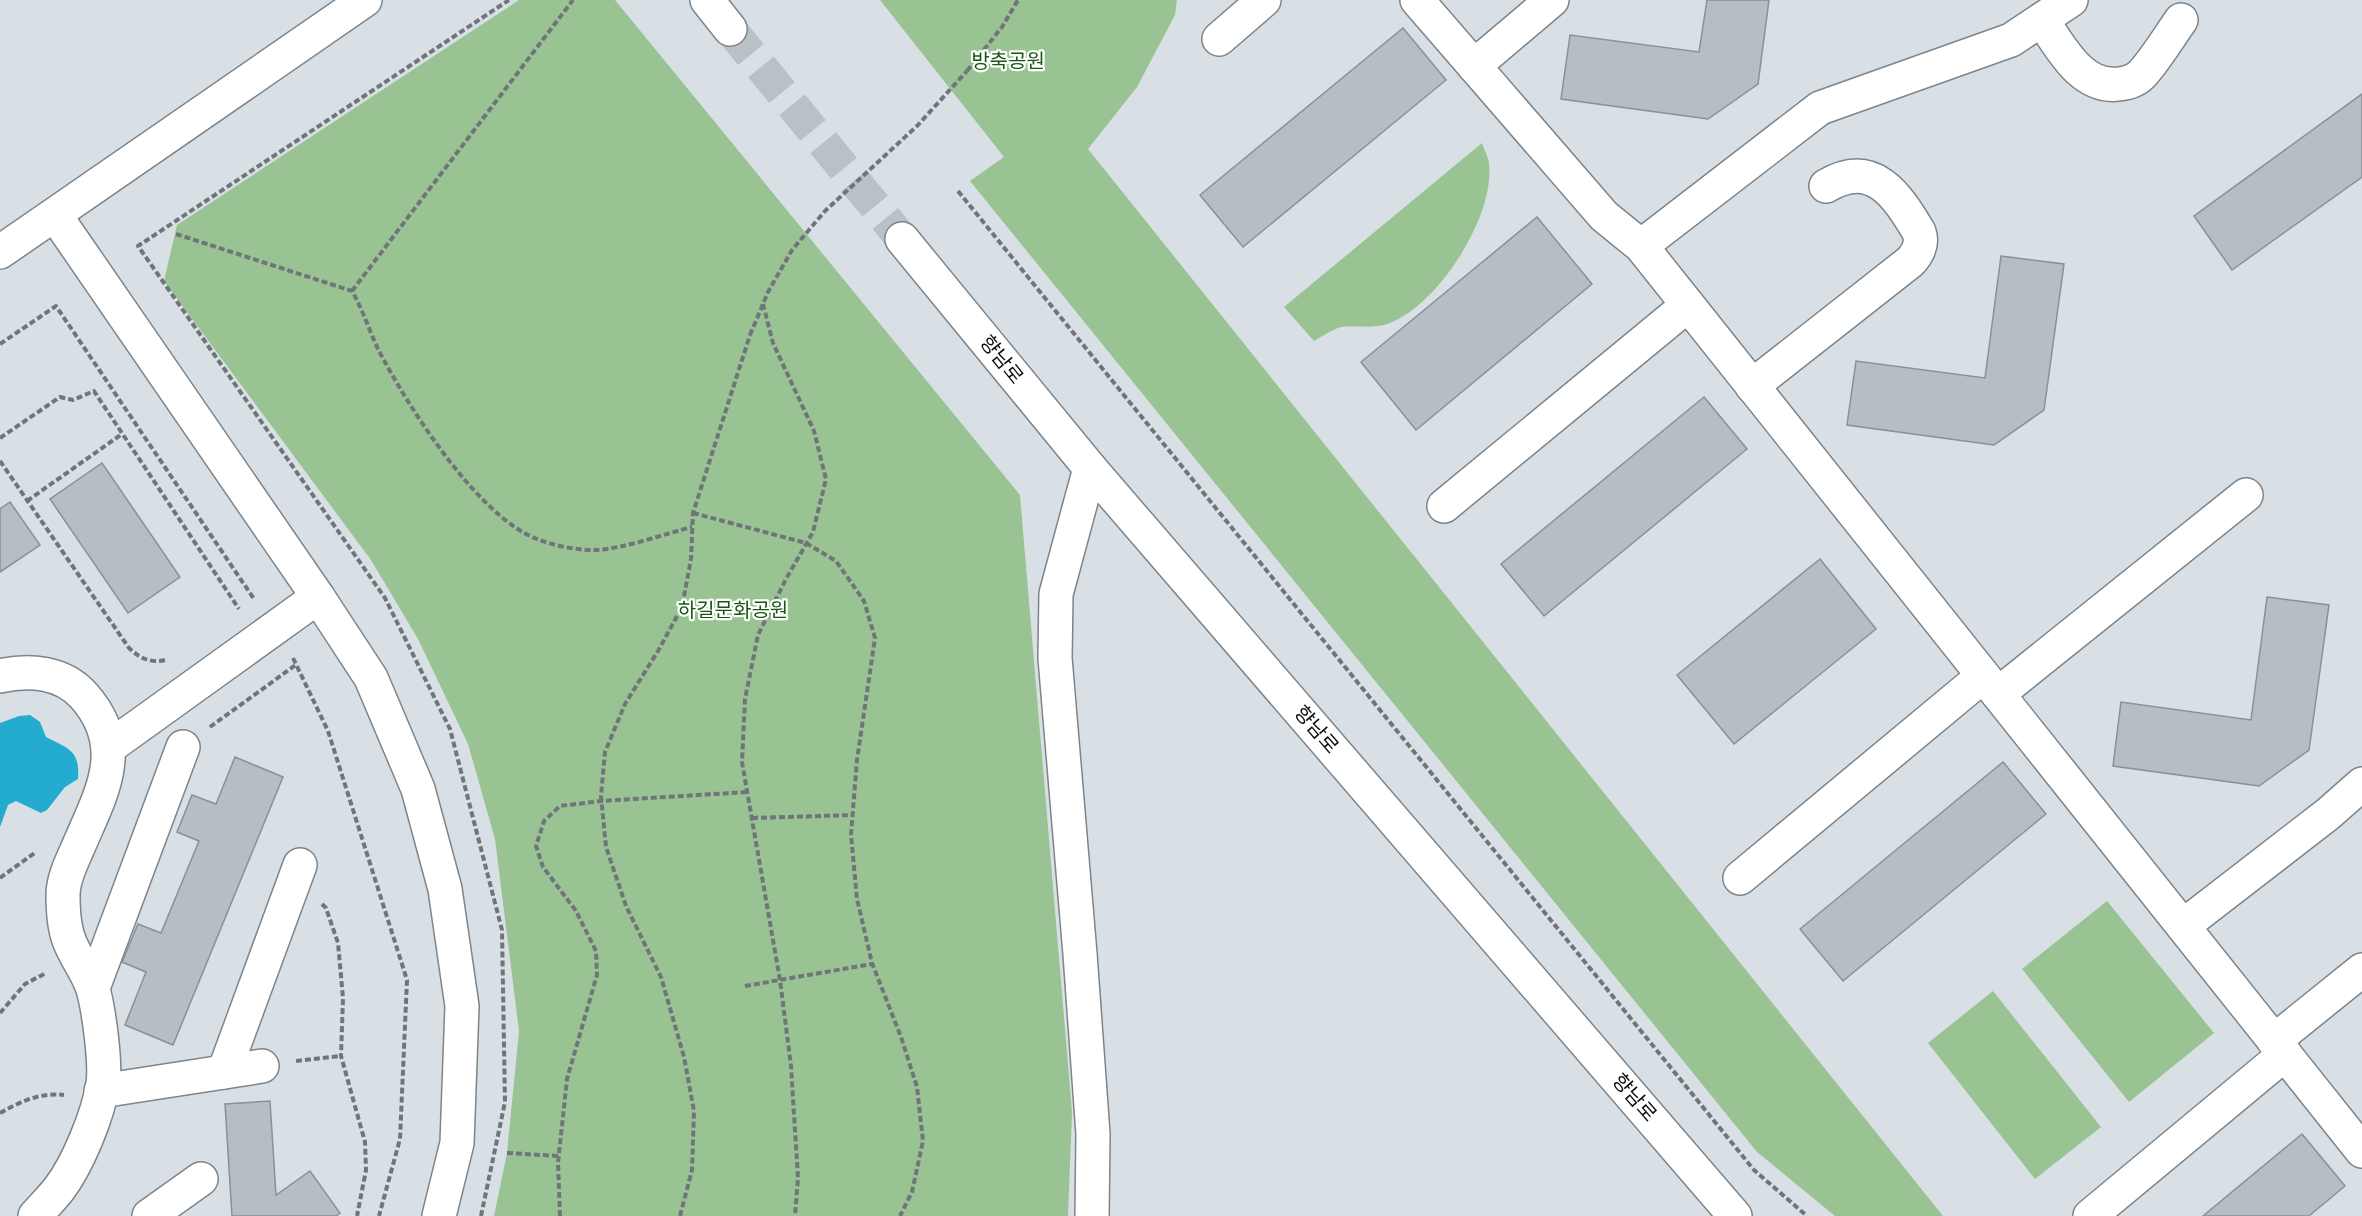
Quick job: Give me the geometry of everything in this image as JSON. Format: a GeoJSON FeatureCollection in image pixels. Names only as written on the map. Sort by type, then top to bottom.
{"type":"FeatureCollection","features":[{"type":"Feature","properties":{"kind":"street"},"geometry":{"type":"LineString","coordinates":[[0,252],[365,0]]}},
{"type":"Feature","properties":{"kind":"street"},"geometry":{"type":"LineString","coordinates":[[707,0],[730,29]]}},
{"type":"Feature","properties":{"kind":"street"},"geometry":{"type":"LineString","coordinates":[[1219,39],[1264,0]]}},
{"type":"Feature","properties":{"kind":"street"},"geometry":{"type":"LineString","coordinates":[[1417,0],[1604,216],[1641,246],[2362,1151]]}},
{"type":"Feature","properties":{"kind":"street"},"geometry":{"type":"LineString","coordinates":[[1474,66],[1552,0]]}},
{"type":"Feature","properties":{"kind":"street"},"geometry":{"type":"LineString","coordinates":[[1641,246],[1820,108],[2011,40],[2071,0]]}},
{"type":"Feature","properties":{"kind":"street"},"geometry":{"type":"LineString","coordinates":[[2042,20],[2074,65],[2086,76],[2099,83],[2111,85],[2134,81],[2143,73],[2181,20]]}},
{"type":"Feature","properties":{"kind":"street"},"geometry":{"type":"LineString","coordinates":[[1752,386],[1911,261],[1918,250],[1921,237],[1919,232],[1897,198],[1884,186],[1853,174],[1843,176],[1826,186]]}},
{"type":"Feature","properties":{"kind":"street"},"geometry":{"type":"LineString","coordinates":[[55,215],[318,597],[370,678],[418,789],[445,889],[462,1006],[457,1143],[439,1216]]}},
{"type":"Feature","properties":{"kind":"street","name":"향남로"},"geometry":{"type":"LineString","coordinates":[[902,239],[1090,468],[1735,1216]]}},
{"type":"Feature","properties":{"kind":"street"},"geometry":{"type":"LineString","coordinates":[[1444,506],[1688,305]]}},
{"type":"Feature","properties":{"kind":"street"},"geometry":{"type":"LineString","coordinates":[[1090,468],[1056,594],[1055,658],[1093,1134],[1092,1216]]}},
{"type":"Feature","properties":{"kind":"street"},"geometry":{"type":"LineString","coordinates":[[1740,878],[1991,685],[2246,495]]}},
{"type":"Feature","properties":{"kind":"street"},"geometry":{"type":"LineString","coordinates":[[108,748],[318,597]]}},
{"type":"Feature","properties":{"kind":"street"},"geometry":{"type":"LineString","coordinates":[[0,676],[28,672],[55,677],[78,690],[96,710],[107,735],[109,762],[102,789],[69,869],[63,892],[68,938],[93,988],[101,1034],[103,1084],[87,1140],[48,1211]]}},
{"type":"Feature","properties":{"kind":"street"},"geometry":{"type":"LineString","coordinates":[[93,988],[183,747]]}},
{"type":"Feature","properties":{"kind":"street"},"geometry":{"type":"LineString","coordinates":[[2182,926],[2328,814],[2362,784]]}},
{"type":"Feature","properties":{"kind":"street"},"geometry":{"type":"LineString","coordinates":[[224,1072],[298,872]]}},
{"type":"Feature","properties":{"kind":"street"},"geometry":{"type":"LineString","coordinates":[[2090,1216],[2362,970]]}},
{"type":"Feature","properties":{"kind":"street"},"geometry":{"type":"LineString","coordinates":[[101,1091],[262,1066]]}},
{"type":"Feature","properties":{"kind":"street"},"geometry":{"type":"LineString","coordinates":[[149,1216],[201,1179]]}},
{"type":"Feature","properties":{"kind":"path"},"geometry":{"type":"LineString","coordinates":[[481,1216],[506,1102],[502,930],[450,729],[385,598],[138,246],[509,0]]}},
{"type":"Feature","properties":{"kind":"path"},"geometry":{"type":"LineString","coordinates":[[352,291],[573,0]]}},
{"type":"Feature","properties":{"kind":"path"},"geometry":{"type":"LineString","coordinates":[[680,1216],[692,1170],[694,1111],[684,1057],[661,977],[626,906],[606,847],[602,801],[605,752],[625,704],[682,607],[691,559],[693,513],[750,335],[763,304],[792,250],[825,211],[917,126],[967,71],[1002,27],[1017,0]]}},
{"type":"Feature","properties":{"kind":"path"},"geometry":{"type":"LineString","coordinates":[[958,191],[1754,1170],[1807,1216]]}},
{"type":"Feature","properties":{"kind":"path"},"geometry":{"type":"LineString","coordinates":[[176,234],[352,291],[378,349],[407,399],[439,447],[467,482],[498,514],[535,538],[571,549],[597,550],[692,527]]}},
{"type":"Feature","properties":{"kind":"path"},"geometry":{"type":"LineString","coordinates":[[763,304],[773,343],[814,431],[826,479],[813,532],[758,635],[745,699],[742,762],[780,980],[792,1077],[798,1178],[795,1216]]}},
{"type":"Feature","properties":{"kind":"path"},"geometry":{"type":"LineString","coordinates":[[0,344],[56,306],[297,664],[328,731],[407,980],[400,1139],[379,1216]]}},
{"type":"Feature","properties":{"kind":"path"},"geometry":{"type":"LineString","coordinates":[[0,438],[60,397],[73,400],[94,392],[240,609],[231,615]]}},
{"type":"Feature","properties":{"kind":"path"},"geometry":{"type":"LineString","coordinates":[[27,501],[122,434]]}},
{"type":"Feature","properties":{"kind":"path"},"geometry":{"type":"LineString","coordinates":[[0,461],[129,648],[141,659],[155,662],[168,660]]}},
{"type":"Feature","properties":{"kind":"path"},"geometry":{"type":"LineString","coordinates":[[693,513],[806,543],[836,561],[864,601],[876,638],[857,760],[851,836],[857,899],[872,963],[901,1037],[917,1087],[923,1141],[912,1192],[900,1216]]}},
{"type":"Feature","properties":{"kind":"path"},"geometry":{"type":"LineString","coordinates":[[183,747],[297,664]]}},
{"type":"Feature","properties":{"kind":"path"},"geometry":{"type":"LineString","coordinates":[[560,1216],[559,1156],[567,1079],[597,975],[596,951],[576,911],[543,867],[536,846],[544,821],[560,806],[602,801],[747,792]]}},
{"type":"Feature","properties":{"kind":"path"},"geometry":{"type":"LineString","coordinates":[[752,818],[853,815]]}},
{"type":"Feature","properties":{"kind":"path"},"geometry":{"type":"LineString","coordinates":[[38,860],[39,850]]}},
{"type":"Feature","properties":{"kind":"path"},"geometry":{"type":"LineString","coordinates":[[298,872],[326,908],[338,943],[343,998],[341,1056],[365,1142],[366,1170],[357,1216]]}},
{"type":"Feature","properties":{"kind":"path"},"geometry":{"type":"LineString","coordinates":[[45,963],[51,980]]}},
{"type":"Feature","properties":{"kind":"path"},"geometry":{"type":"LineString","coordinates":[[746,986],[872,963]]}},
{"type":"Feature","properties":{"kind":"path"},"geometry":{"type":"LineString","coordinates":[[0,1013],[25,984],[48,972]]}},
{"type":"Feature","properties":{"kind":"path"},"geometry":{"type":"LineString","coordinates":[[262,1066],[341,1056]]}},
{"type":"Feature","properties":{"kind":"path"},"geometry":{"type":"LineString","coordinates":[[64,1105],[67,1085]]}},
{"type":"Feature","properties":{"kind":"path"},"geometry":{"type":"LineString","coordinates":[[0,1113],[20,1102],[50,1093],[66,1095]]}},
{"type":"Feature","properties":{"kind":"path"},"geometry":{"type":"LineString","coordinates":[[507,1153],[559,1156]]}},
{"type":"Feature","properties":{"kind":"green space","name":"하길문화공원"},"geometry":{"type":"Polygon","coordinates":[[[519,0],[615,0],[1020,495],[1072,1112],[1068,1216],[494,1216],[507,1153],[519,1031],[495,839],[468,744],[418,639],[371,560],[164,281],[177,225],[519,0]]]}},
{"type":"Feature","properties":{"kind":"green space","name":"방축공원"},"geometry":{"type":"Polygon","coordinates":[[[880,0],[1177,0],[1175,15],[1137,87],[1088,149],[1943,1216],[1835,1216],[1757,1152],[970,181],[1004,157],[880,0]]]}},
{"type":"Feature","properties":{"kind":"green space"},"geometry":{"type":"Polygon","coordinates":[[[1482,143],[1489,165],[1488,186],[1482,210],[1472,235],[1441,282],[1423,301],[1403,316],[1384,325],[1338,328],[1314,341],[1284,307],[1482,143]]]}},
{"type":"Feature","properties":{"kind":"green space"},"geometry":{"type":"Polygon","coordinates":[[[2107,901],[2214,1033],[2129,1102],[2022,969],[2107,901]]]}},
{"type":"Feature","properties":{"kind":"green space"},"geometry":{"type":"Polygon","coordinates":[[[1993,991],[2101,1127],[2035,1179],[1928,1043],[1993,991]]]}},
{"type":"Feature","properties":{"kind":"water"},"geometry":{"type":"Polygon","coordinates":[[[30,715],[40,722],[46,737],[67,748],[75,756],[78,779],[65,787],[47,810],[41,813],[16,801],[8,805],[0,827],[0,723],[19,716],[30,715]]]}},
{"type":"Feature","properties":{"kind":"building"},"geometry":{"type":"Polygon","coordinates":[[[1707,0],[1769,0],[1758,84],[1708,119],[1561,99],[1570,35],[1699,52],[1707,0]]]}},
{"type":"Feature","properties":{"kind":"building"},"geometry":{"type":"Polygon","coordinates":[[[1403,28],[1446,80],[1243,247],[1200,195],[1403,28]]]}},
{"type":"Feature","properties":{"kind":"building"},"geometry":{"type":"Polygon","coordinates":[[[2362,94],[2362,177],[2232,270],[2194,216],[2362,94]]]}},
{"type":"Feature","properties":{"kind":"building"},"geometry":{"type":"Polygon","coordinates":[[[1537,217],[1592,284],[1416,430],[1361,362],[1537,217]]]}},
{"type":"Feature","properties":{"kind":"building"},"geometry":{"type":"Polygon","coordinates":[[[2001,256],[2064,264],[2044,410],[1994,445],[1847,425],[1856,361],[1985,378],[2001,256]]]}},
{"type":"Feature","properties":{"kind":"building"},"geometry":{"type":"Polygon","coordinates":[[[1704,397],[1747,449],[1544,616],[1501,564],[1704,397]]]}},
{"type":"Feature","properties":{"kind":"building"},"geometry":{"type":"Polygon","coordinates":[[[102,463],[180,577],[128,613],[50,499],[102,463]]]}},
{"type":"Feature","properties":{"kind":"building"},"geometry":{"type":"Polygon","coordinates":[[[10,502],[40,545],[0,572],[0,509],[10,502]]]}},
{"type":"Feature","properties":{"kind":"building"},"geometry":{"type":"Polygon","coordinates":[[[1820,559],[1876,629],[1734,744],[1677,675],[1820,559]]]}},
{"type":"Feature","properties":{"kind":"building"},"geometry":{"type":"Polygon","coordinates":[[[2267,597],[2329,605],[2309,750],[2259,786],[2113,766],[2121,702],[2251,720],[2267,597]]]}},
{"type":"Feature","properties":{"kind":"building"},"geometry":{"type":"Polygon","coordinates":[[[235,757],[283,777],[173,1045],[125,1025],[146,972],[122,962],[138,924],[161,933],[199,841],[177,832],[192,795],[216,804],[235,757]]]}},
{"type":"Feature","properties":{"kind":"building"},"geometry":{"type":"Polygon","coordinates":[[[2003,762],[2046,814],[1843,981],[1800,929],[2003,762]]]}},
{"type":"Feature","properties":{"kind":"building"},"geometry":{"type":"Polygon","coordinates":[[[270,1101],[276,1195],[310,1171],[340,1213],[336,1216],[232,1216],[225,1104],[270,1101]]]}},
{"type":"Feature","properties":{"kind":"building"},"geometry":{"type":"Polygon","coordinates":[[[2302,1134],[2345,1186],[2309,1216],[2203,1216],[2302,1134]]]}},
{"type":"Feature","properties":{"kind":"tunnel"},"geometry":{"type":"LineString","coordinates":[[730,29],[902,239]]}}]}
